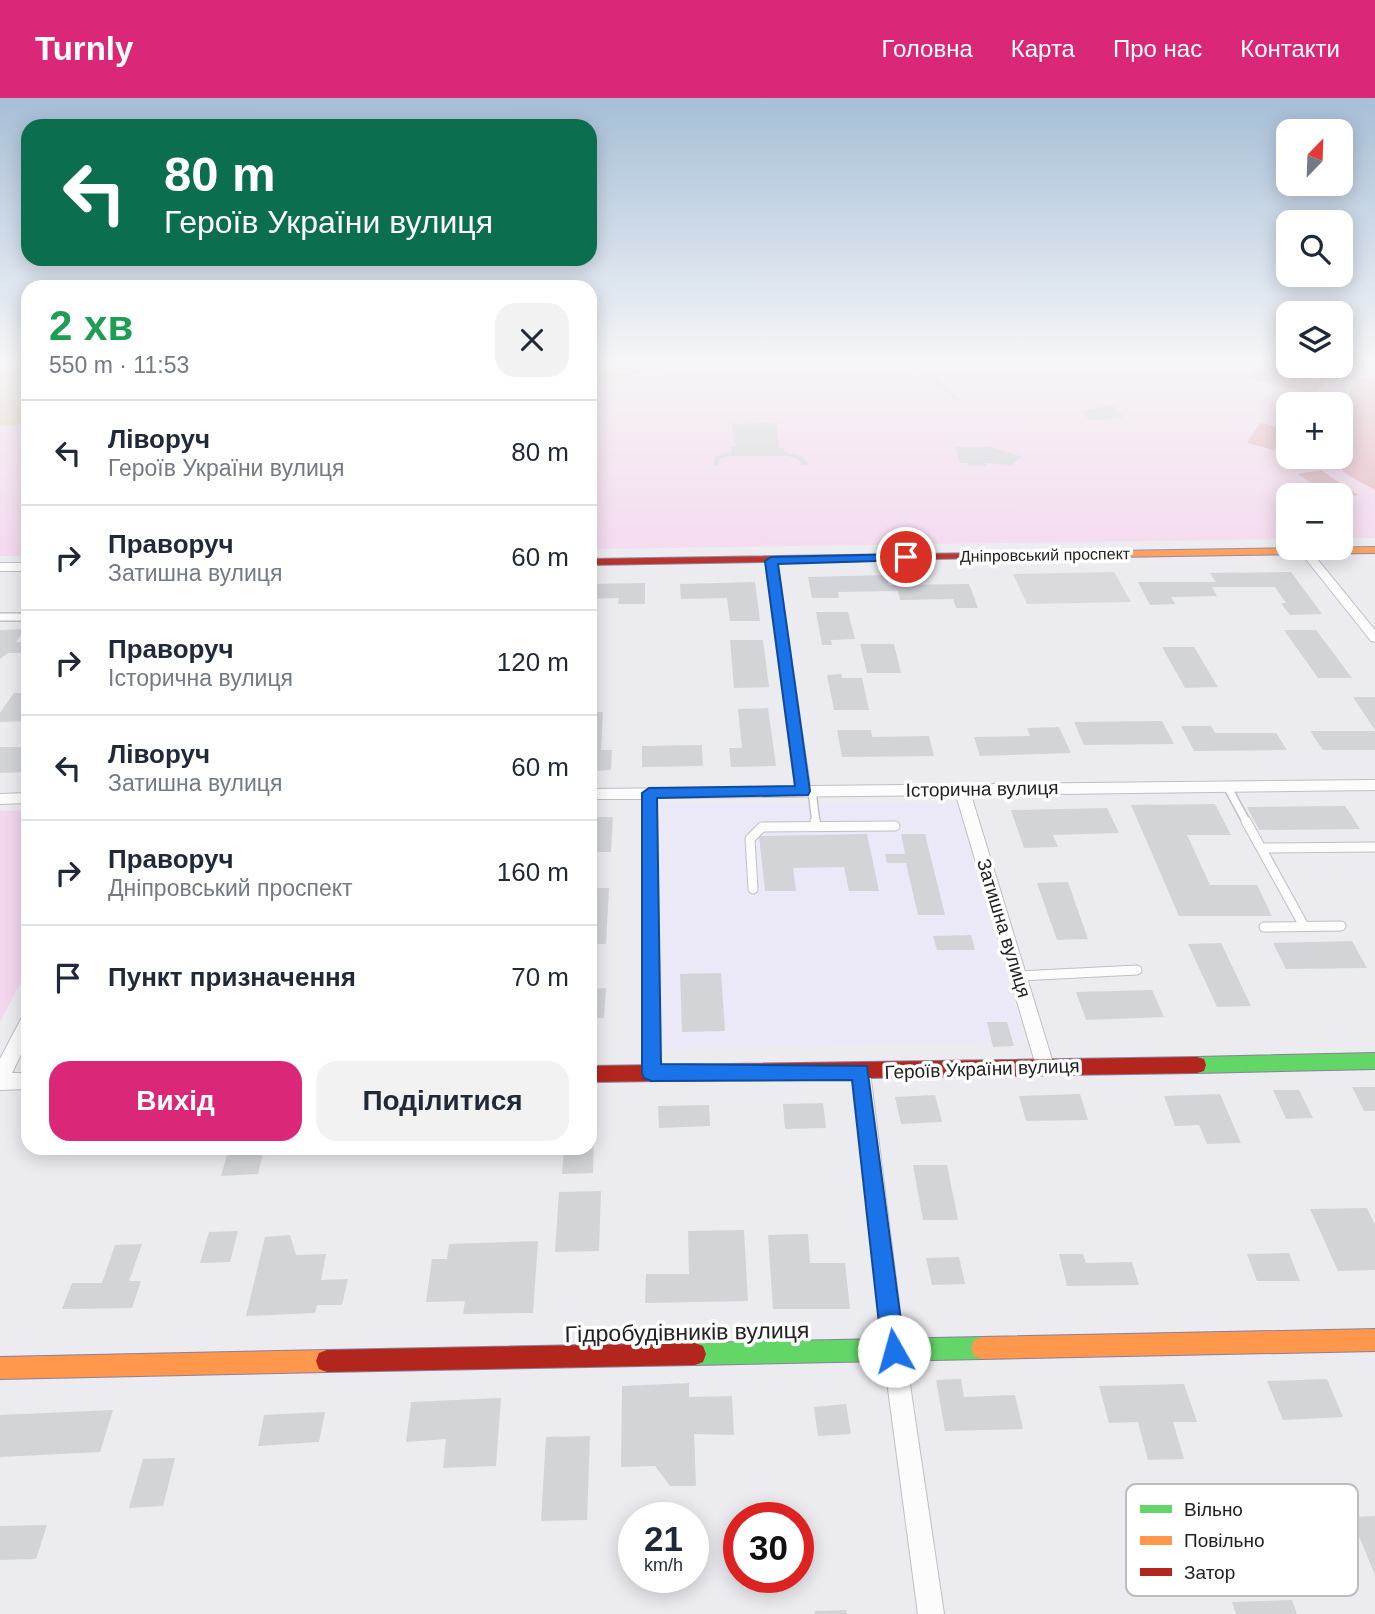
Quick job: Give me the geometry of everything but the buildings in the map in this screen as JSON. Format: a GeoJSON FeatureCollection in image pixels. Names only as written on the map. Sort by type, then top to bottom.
{"type":"FeatureCollection","features":[{"type":"Feature","properties":{"kind":"street","name":"Дніпровський проспект"},"geometry":{"type":"LineString","coordinates":[[1353,550],[1375,550]]}},
{"type":"Feature","properties":{"kind":"street","name":"Дніпровський проспект"},"geometry":{"type":"LineString","coordinates":[[597,562],[1276,552]]}},
{"type":"Feature","properties":{"kind":"street"},"geometry":{"type":"LineString","coordinates":[[1312,560],[1375,638]]}},
{"type":"Feature","properties":{"kind":"street"},"geometry":{"type":"LineString","coordinates":[[771,561],[807,791]]}},
{"type":"Feature","properties":{"kind":"street"},"geometry":{"type":"LineString","coordinates":[[0,568],[21,567]]}},
{"type":"Feature","properties":{"kind":"street","name":"Історична вулиця"},"geometry":{"type":"LineString","coordinates":[[597,793],[1375,785]]}},
{"type":"Feature","properties":{"kind":"street","name":"Затишна вулиця"},"geometry":{"type":"LineString","coordinates":[[961,789],[1045,1066]]}},
{"type":"Feature","properties":{"kind":"street"},"geometry":{"type":"LineString","coordinates":[[649,793],[651,1073]]}},
{"type":"Feature","properties":{"kind":"street"},"geometry":{"type":"LineString","coordinates":[[0,799],[21,798]]}},
{"type":"Feature","properties":{"kind":"street"},"geometry":{"type":"LineString","coordinates":[[21,1036],[0,1080],[21,1082]]}},
{"type":"Feature","properties":{"kind":"street","name":"Героїв України вулиця"},"geometry":{"type":"LineString","coordinates":[[597,1073],[861,1072],[1375,1061]]}},
{"type":"Feature","properties":{"kind":"street"},"geometry":{"type":"LineString","coordinates":[[861,1072],[894,1351],[931,1614]]}},
{"type":"Feature","properties":{"kind":"street","name":"Гідробудівників вулиця"},"geometry":{"type":"LineString","coordinates":[[0,1368],[1375,1340]]}},
{"type":"Feature","properties":{"kind":"lane"},"geometry":{"type":"LineString","coordinates":[[0,617],[21,617]]}},
{"type":"Feature","properties":{"kind":"lane"},"geometry":{"type":"LineString","coordinates":[[1227,786],[1304,926]]}},
{"type":"Feature","properties":{"kind":"lane"},"geometry":{"type":"LineString","coordinates":[[807,791],[816,826]]}},
{"type":"Feature","properties":{"kind":"lane"},"geometry":{"type":"LineString","coordinates":[[753,889],[750,839],[756,830],[816,826],[895,827]]}},
{"type":"Feature","properties":{"kind":"lane"},"geometry":{"type":"LineString","coordinates":[[1262,848],[1375,847]]}},
{"type":"Feature","properties":{"kind":"lane"},"geometry":{"type":"LineString","coordinates":[[1264,927],[1341,926]]}},
{"type":"Feature","properties":{"kind":"lane"},"geometry":{"type":"LineString","coordinates":[[1019,976],[1137,971]]}},
{"type":"Feature","properties":{"kind":"shaded area"},"geometry":{"type":"Polygon","coordinates":[[[0,434],[21,434],[21,556],[0,556],[0,434]]]}},
{"type":"Feature","properties":{"kind":"shaded area"},"geometry":{"type":"Polygon","coordinates":[[[597,434],[1276,434],[1276,469],[1353,469],[1353,434],[1375,434],[1375,538],[1353,538],[1353,483],[1276,483],[1276,539],[597,549],[597,434]]]}},
{"type":"Feature","properties":{"kind":"shaded area"},"geometry":{"type":"Polygon","coordinates":[[[1253,434],[1276,434],[1274,450],[1247,443],[1253,434]]]}},
{"type":"Feature","properties":{"kind":"shaded area"},"geometry":{"type":"Polygon","coordinates":[[[1353,434],[1375,434],[1375,490],[1341,469],[1353,469],[1353,434]]]}},
{"type":"Feature","properties":{"kind":"shaded area"},"geometry":{"type":"Polygon","coordinates":[[[1321,470],[1340,483],[1311,483],[1298,474],[1321,470]]]}},
{"type":"Feature","properties":{"kind":"shaded area"},"geometry":{"type":"Polygon","coordinates":[[[1114,572],[1131,602],[1027,604],[1013,574],[1114,572]]]}},
{"type":"Feature","properties":{"kind":"shaded area"},"geometry":{"type":"Polygon","coordinates":[[[957,803],[1024,1041],[1012,1042],[1006,1022],[987,1022],[992,1042],[663,1048],[661,804],[957,803]]]}},
{"type":"Feature","properties":{"kind":"shaded area"},"geometry":{"type":"Polygon","coordinates":[[[21,810],[21,982],[0,1022],[0,811],[21,810]]]}},
{"type":"Feature","properties":{"kind":"traffic: fast"},"geometry":{"type":"LineString","coordinates":[[1197,1065],[1375,1061]]}},
{"type":"Feature","properties":{"kind":"traffic: fast"},"geometry":{"type":"LineString","coordinates":[[695,1354],[982,1348]]}},
{"type":"Feature","properties":{"kind":"traffic: slow"},"geometry":{"type":"LineString","coordinates":[[983,556],[1375,550]]}},
{"type":"Feature","properties":{"kind":"traffic: slow"},"geometry":{"type":"LineString","coordinates":[[982,1348],[1375,1340]]}},
{"type":"Feature","properties":{"kind":"traffic: slow"},"geometry":{"type":"LineString","coordinates":[[0,1368],[327,1361]]}},
{"type":"Feature","properties":{"kind":"traffic: jam"},"geometry":{"type":"LineString","coordinates":[[597,562],[983,556]]}},
{"type":"Feature","properties":{"kind":"traffic: jam"},"geometry":{"type":"LineString","coordinates":[[597,1074],[1197,1065]]}},
{"type":"Feature","properties":{"kind":"traffic: jam"},"geometry":{"type":"LineString","coordinates":[[327,1361],[695,1354]]}},
{"type":"Feature","properties":{"kind":"route"},"geometry":{"type":"LineString","coordinates":[[894,1351],[861,1072],[651,1073],[649,793],[803,791],[771,561],[906,557]]}}]}
